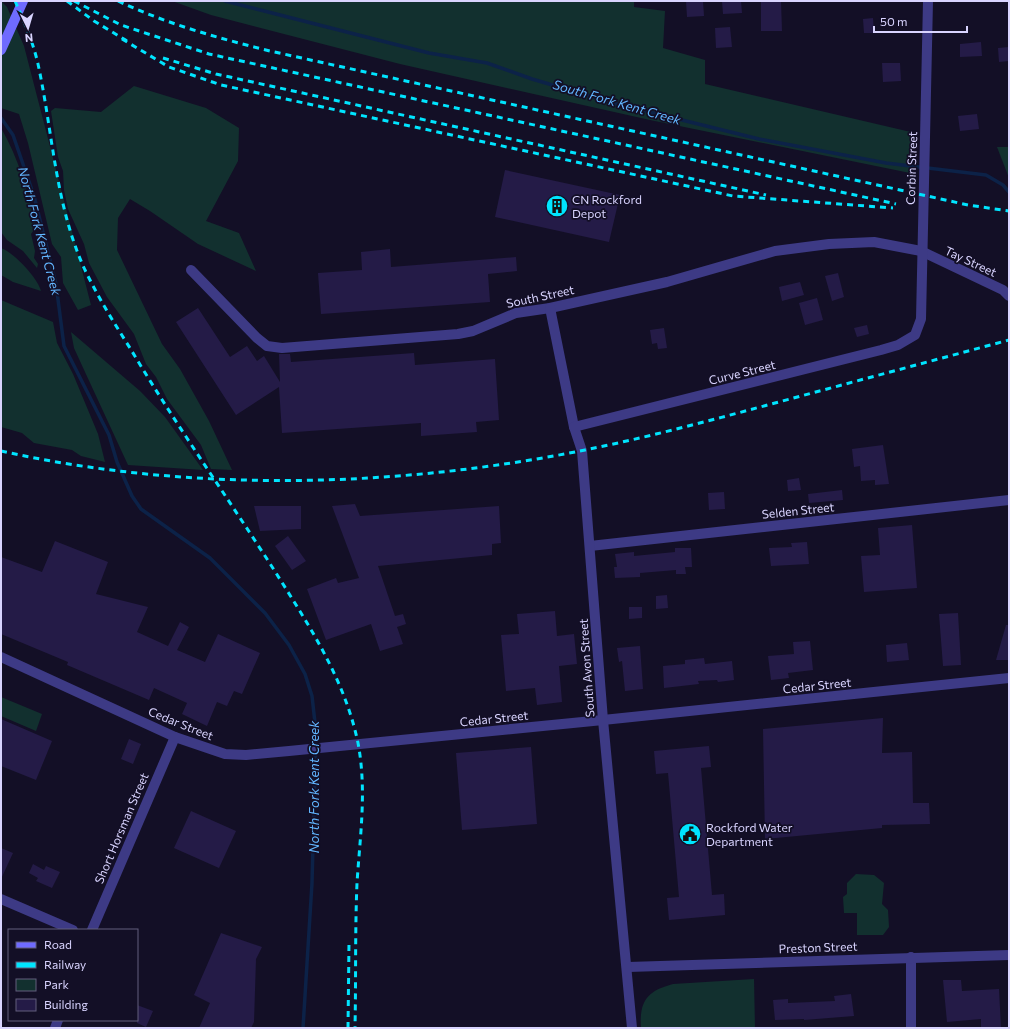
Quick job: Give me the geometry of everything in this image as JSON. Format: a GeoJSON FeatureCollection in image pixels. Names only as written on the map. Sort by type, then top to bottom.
{"type":"FeatureCollection","features":[{"type":"Feature","properties":{"kind":"main road"},"geometry":{"type":"LineString","coordinates":[[1,50],[23,1]]}},
{"type":"Feature","properties":{"kind":"street","name":"Corbin Street"},"geometry":{"type":"LineString","coordinates":[[915,335],[921,319],[921,252],[925,176],[928,1]]}},
{"type":"Feature","properties":{"kind":"street","name":"South Street"},"geometry":{"type":"LineString","coordinates":[[191,270],[257,338],[267,346],[282,348],[458,334],[473,331],[516,313],[550,308],[667,282],[775,251],[829,244],[874,242],[921,252]]}},
{"type":"Feature","properties":{"kind":"street","name":"Tay Street"},"geometry":{"type":"LineString","coordinates":[[921,252],[1003,290],[1009,296]]}},
{"type":"Feature","properties":{"kind":"street","name":"South Avon Street"},"geometry":{"type":"LineString","coordinates":[[550,308],[574,427],[582,451],[603,720],[628,967],[632,1028]]}},
{"type":"Feature","properties":{"kind":"street","name":"Curve Street"},"geometry":{"type":"LineString","coordinates":[[574,427],[882,350],[898,345],[915,335]]}},
{"type":"Feature","properties":{"kind":"street","name":"Selden Street"},"geometry":{"type":"LineString","coordinates":[[590,546],[1009,500]]}},
{"type":"Feature","properties":{"kind":"street","name":"Cedar Street"},"geometry":{"type":"LineString","coordinates":[[1,658],[175,737],[225,754],[246,755],[289,752],[1009,678]]}},
{"type":"Feature","properties":{"kind":"street","name":"Short Horsman Street"},"geometry":{"type":"LineString","coordinates":[[92,929],[175,737]]}},
{"type":"Feature","properties":{"kind":"street"},"geometry":{"type":"LineString","coordinates":[[1,898],[71,929]]}},
{"type":"Feature","properties":{"kind":"street","name":"Preston Street"},"geometry":{"type":"LineString","coordinates":[[628,967],[1009,955]]}},
{"type":"Feature","properties":{"kind":"street"},"geometry":{"type":"LineString","coordinates":[[911,957],[911,1028]]}},
{"type":"Feature","properties":{"kind":"green space"},"geometry":{"type":"Polygon","coordinates":[[[1,1],[7,7],[24,46],[91,305],[78,310],[63,283],[61,257],[52,244],[28,143],[19,114],[1,108],[1,1]]]}},
{"type":"Feature","properties":{"kind":"green space"},"geometry":{"type":"Polygon","coordinates":[[[172,1],[634,1],[634,7],[665,11],[663,48],[705,60],[705,84],[915,133],[915,174],[650,120],[400,64],[211,15],[172,1]]]}},
{"type":"Feature","properties":{"kind":"green space"},"geometry":{"type":"Polygon","coordinates":[[[134,86],[206,108],[239,128],[238,161],[206,221],[239,233],[256,271],[198,244],[130,199],[118,218],[117,250],[162,344],[180,369],[209,421],[232,470],[211,469],[201,445],[167,399],[156,377],[146,364],[134,334],[107,297],[89,263],[84,244],[68,209],[64,190],[63,171],[58,157],[51,111],[55,108],[101,112],[134,86]]]}},
{"type":"Feature","properties":{"kind":"green space"},"geometry":{"type":"Polygon","coordinates":[[[1,128],[18,163],[30,202],[36,227],[31,234],[35,251],[34,258],[38,264],[37,268],[23,251],[7,240],[1,232],[1,128]]]}},
{"type":"Feature","properties":{"kind":"green space"},"geometry":{"type":"Polygon","coordinates":[[[997,147],[1009,147],[1009,178],[997,147]]]}},
{"type":"Feature","properties":{"kind":"green space"},"geometry":{"type":"Polygon","coordinates":[[[1,248],[12,255],[24,266],[35,279],[41,291],[13,282],[1,275],[1,248]]]}},
{"type":"Feature","properties":{"kind":"green space"},"geometry":{"type":"Polygon","coordinates":[[[1,300],[53,322],[57,343],[73,374],[98,434],[105,462],[81,456],[72,450],[34,443],[22,433],[1,427],[1,300]]]}},
{"type":"Feature","properties":{"kind":"green space"},"geometry":{"type":"Polygon","coordinates":[[[71,332],[140,391],[165,417],[203,470],[128,465],[74,348],[71,332]]]}},
{"type":"Feature","properties":{"kind":"green space"},"geometry":{"type":"Polygon","coordinates":[[[1,697],[42,714],[36,731],[1,716],[1,697]]]}},
{"type":"Feature","properties":{"kind":"green space"},"geometry":{"type":"Polygon","coordinates":[[[856,874],[874,875],[884,883],[882,904],[888,910],[889,927],[883,935],[857,935],[857,913],[844,913],[843,897],[847,894],[847,883],[856,874]]]}},
{"type":"Feature","properties":{"kind":"green space"},"geometry":{"type":"Polygon","coordinates":[[[754,979],[755,1028],[641,1028],[643,1004],[646,998],[657,990],[673,984],[754,979]]]}},
{"type":"Feature","properties":{"kind":"building"},"geometry":{"type":"Polygon","coordinates":[[[686,1],[703,1],[704,16],[687,17],[686,1]]]}},
{"type":"Feature","properties":{"kind":"building"},"geometry":{"type":"Polygon","coordinates":[[[722,1],[741,1],[742,13],[723,14],[722,1]]]}},
{"type":"Feature","properties":{"kind":"building"},"geometry":{"type":"Polygon","coordinates":[[[761,1],[781,1],[782,31],[761,31],[761,1]]]}},
{"type":"Feature","properties":{"kind":"building"},"geometry":{"type":"Polygon","coordinates":[[[873,18],[874,33],[864,33],[863,19],[873,18]]]}},
{"type":"Feature","properties":{"kind":"building"},"geometry":{"type":"Polygon","coordinates":[[[730,27],[732,47],[716,48],[715,28],[730,27]]]}},
{"type":"Feature","properties":{"kind":"building"},"geometry":{"type":"Polygon","coordinates":[[[981,42],[982,56],[960,57],[960,44],[981,42]]]}},
{"type":"Feature","properties":{"kind":"building"},"geometry":{"type":"Polygon","coordinates":[[[1009,47],[1009,61],[999,62],[998,48],[1009,47]]]}},
{"type":"Feature","properties":{"kind":"building"},"geometry":{"type":"Polygon","coordinates":[[[882,63],[900,63],[901,81],[883,82],[882,63]]]}},
{"type":"Feature","properties":{"kind":"building"},"geometry":{"type":"Polygon","coordinates":[[[977,114],[979,129],[960,131],[958,116],[977,114]]]}},
{"type":"Feature","properties":{"kind":"building","name":"CN Rockford Depot"},"geometry":{"type":"Polygon","coordinates":[[[505,170],[620,195],[609,242],[495,217],[505,170]]]}},
{"type":"Feature","properties":{"kind":"building"},"geometry":{"type":"Polygon","coordinates":[[[390,249],[391,267],[516,257],[517,271],[488,274],[490,302],[321,314],[318,273],[362,270],[361,252],[390,249]]]}},
{"type":"Feature","properties":{"kind":"building"},"geometry":{"type":"Polygon","coordinates":[[[838,273],[844,297],[832,301],[825,276],[838,273]]]}},
{"type":"Feature","properties":{"kind":"building"},"geometry":{"type":"Polygon","coordinates":[[[800,282],[804,295],[782,301],[779,287],[800,282]]]}},
{"type":"Feature","properties":{"kind":"building"},"geometry":{"type":"Polygon","coordinates":[[[817,298],[823,320],[805,325],[799,303],[817,298]]]}},
{"type":"Feature","properties":{"kind":"building"},"geometry":{"type":"Polygon","coordinates":[[[198,308],[230,357],[247,346],[257,361],[264,356],[280,382],[279,354],[290,354],[291,362],[414,353],[415,365],[495,359],[499,420],[476,422],[477,432],[421,436],[421,423],[282,433],[279,387],[236,415],[176,322],[198,308]]]}},
{"type":"Feature","properties":{"kind":"building"},"geometry":{"type":"Polygon","coordinates":[[[867,325],[869,334],[857,337],[854,328],[867,325]]]}},
{"type":"Feature","properties":{"kind":"building"},"geometry":{"type":"Polygon","coordinates":[[[664,328],[667,348],[658,349],[657,343],[652,344],[650,330],[664,328]]]}},
{"type":"Feature","properties":{"kind":"building"},"geometry":{"type":"Polygon","coordinates":[[[883,445],[889,484],[875,485],[875,480],[861,481],[860,466],[854,467],[852,449],[883,445]]]}},
{"type":"Feature","properties":{"kind":"building"},"geometry":{"type":"Polygon","coordinates":[[[799,478],[801,490],[788,491],[787,480],[799,478]]]}},
{"type":"Feature","properties":{"kind":"building"},"geometry":{"type":"Polygon","coordinates":[[[842,490],[843,500],[809,503],[808,494],[842,490]]]}},
{"type":"Feature","properties":{"kind":"building"},"geometry":{"type":"Polygon","coordinates":[[[724,492],[725,509],[709,510],[708,493],[724,492]]]}},
{"type":"Feature","properties":{"kind":"building"},"geometry":{"type":"Polygon","coordinates":[[[355,504],[360,516],[499,506],[501,543],[492,544],[492,555],[378,566],[395,616],[403,614],[406,624],[397,627],[403,644],[380,651],[371,624],[326,640],[307,589],[336,578],[338,583],[359,578],[332,506],[355,504]]]}},
{"type":"Feature","properties":{"kind":"building"},"geometry":{"type":"Polygon","coordinates":[[[254,506],[301,506],[301,529],[260,531],[254,506]]]}},
{"type":"Feature","properties":{"kind":"building"},"geometry":{"type":"Polygon","coordinates":[[[912,525],[917,588],[864,592],[861,556],[880,555],[878,528],[912,525]]]}},
{"type":"Feature","properties":{"kind":"building"},"geometry":{"type":"Polygon","coordinates":[[[288,536],[306,561],[292,570],[275,546],[288,536]]]}},
{"type":"Feature","properties":{"kind":"building"},"geometry":{"type":"Polygon","coordinates":[[[55,541],[108,562],[96,594],[148,607],[137,632],[168,646],[180,622],[189,627],[177,650],[205,662],[218,634],[260,653],[242,694],[234,691],[227,706],[217,702],[207,726],[182,714],[187,703],[154,688],[149,700],[67,665],[68,662],[1,634],[1,557],[42,572],[55,541]]]}},
{"type":"Feature","properties":{"kind":"building"},"geometry":{"type":"Polygon","coordinates":[[[807,542],[809,564],[771,566],[769,548],[792,547],[791,543],[807,542]]]}},
{"type":"Feature","properties":{"kind":"building"},"geometry":{"type":"Polygon","coordinates":[[[675,548],[691,548],[692,567],[685,567],[686,574],[676,574],[676,570],[640,573],[640,577],[615,578],[614,567],[617,567],[615,554],[634,552],[634,556],[675,552],[675,548]]]}},
{"type":"Feature","properties":{"kind":"building"},"geometry":{"type":"Polygon","coordinates":[[[667,595],[668,608],[656,609],[656,596],[667,595]]]}},
{"type":"Feature","properties":{"kind":"building"},"geometry":{"type":"Polygon","coordinates":[[[629,607],[642,607],[642,618],[629,619],[629,607]]]}},
{"type":"Feature","properties":{"kind":"building"},"geometry":{"type":"Polygon","coordinates":[[[555,611],[557,636],[574,634],[577,664],[559,666],[562,702],[537,705],[535,688],[506,691],[501,635],[519,634],[517,614],[555,611]]]}},
{"type":"Feature","properties":{"kind":"building"},"geometry":{"type":"Polygon","coordinates":[[[958,613],[961,665],[943,666],[939,614],[958,613]]]}},
{"type":"Feature","properties":{"kind":"building"},"geometry":{"type":"Polygon","coordinates":[[[1006,625],[1009,625],[1009,660],[996,660],[1006,625]]]}},
{"type":"Feature","properties":{"kind":"building"},"geometry":{"type":"Polygon","coordinates":[[[810,641],[813,670],[788,673],[789,678],[771,680],[768,656],[794,654],[793,642],[810,641]]]}},
{"type":"Feature","properties":{"kind":"building"},"geometry":{"type":"Polygon","coordinates":[[[907,643],[909,660],[887,662],[886,645],[907,643]]]}},
{"type":"Feature","properties":{"kind":"building"},"geometry":{"type":"Polygon","coordinates":[[[640,646],[643,689],[625,691],[622,661],[619,662],[617,648],[640,646]]]}},
{"type":"Feature","properties":{"kind":"building"},"geometry":{"type":"Polygon","coordinates":[[[704,658],[705,664],[732,661],[734,680],[718,682],[717,680],[698,681],[699,684],[664,688],[663,666],[685,664],[685,660],[704,658]]]}},
{"type":"Feature","properties":{"kind":"building"},"geometry":{"type":"Polygon","coordinates":[[[883,718],[882,753],[912,752],[913,803],[929,803],[930,824],[882,825],[882,828],[765,839],[763,729],[883,718]]]}},
{"type":"Feature","properties":{"kind":"building"},"geometry":{"type":"Polygon","coordinates":[[[1,719],[52,741],[36,780],[1,766],[1,719]]]}},
{"type":"Feature","properties":{"kind":"building"},"geometry":{"type":"Polygon","coordinates":[[[129,739],[141,744],[133,764],[121,759],[129,739]]]}},
{"type":"Feature","properties":{"kind":"building","name":"Rockford Water Department"},"geometry":{"type":"Polygon","coordinates":[[[709,746],[711,767],[701,768],[712,895],[724,894],[725,915],[669,920],[667,898],[679,897],[668,773],[656,774],[654,751],[709,746]]]}},
{"type":"Feature","properties":{"kind":"building"},"geometry":{"type":"Polygon","coordinates":[[[531,747],[537,824],[462,830],[456,753],[531,747]]]}},
{"type":"Feature","properties":{"kind":"building"},"geometry":{"type":"Polygon","coordinates":[[[191,811],[236,831],[219,868],[174,848],[191,811]]]}},
{"type":"Feature","properties":{"kind":"building"},"geometry":{"type":"Polygon","coordinates":[[[1,848],[13,853],[1,879],[1,848]]]}},
{"type":"Feature","properties":{"kind":"building"},"geometry":{"type":"Polygon","coordinates":[[[33,864],[44,870],[46,866],[60,872],[52,888],[36,881],[38,878],[29,873],[33,864]]]}},
{"type":"Feature","properties":{"kind":"building"},"geometry":{"type":"Polygon","coordinates":[[[221,933],[262,947],[256,959],[254,1022],[251,1028],[199,1028],[210,1003],[194,995],[221,933]]]}},
{"type":"Feature","properties":{"kind":"building"},"geometry":{"type":"Polygon","coordinates":[[[943,980],[961,980],[962,991],[999,989],[1001,1028],[981,1028],[981,1019],[947,1022],[943,980]]]}},
{"type":"Feature","properties":{"kind":"building"},"geometry":{"type":"Polygon","coordinates":[[[851,994],[854,1016],[804,1020],[775,1020],[773,1000],[788,999],[788,1003],[835,1001],[834,996],[851,994]]]}},
{"type":"Feature","properties":{"kind":"building"},"geometry":{"type":"Polygon","coordinates":[[[138,1005],[153,1011],[146,1027],[137,1023],[138,1005]]]}},
{"type":"Feature","properties":{"kind":"waterway","name":"South Fork Kent Creek"},"geometry":{"type":"LineString","coordinates":[[225,1],[429,53],[487,63],[532,79],[617,104],[759,139],[886,163],[986,175],[1003,185],[1009,192]]}},
{"type":"Feature","properties":{"kind":"waterway","name":"North Fork Kent Creek"},"geometry":{"type":"LineString","coordinates":[[1,118],[13,135],[34,196],[56,284],[64,346],[109,435],[117,462],[132,496],[141,509],[210,558],[265,613],[289,645],[305,674],[312,696],[316,732],[312,883],[303,1028]]}},
{"type":"Feature","properties":{"kind":"railway"},"geometry":{"type":"LineString","coordinates":[[15,1],[36,56],[61,194],[67,220],[85,270],[106,310],[148,377],[301,613],[325,655],[344,697],[352,720],[358,743],[362,778],[361,830],[356,901],[355,1028]]}},
{"type":"Feature","properties":{"kind":"railway"},"geometry":{"type":"LineString","coordinates":[[67,1],[94,21],[127,41]]}},
{"type":"Feature","properties":{"kind":"railway"},"geometry":{"type":"LineString","coordinates":[[74,1],[121,25],[209,54],[896,204]]}},
{"type":"Feature","properties":{"kind":"railway"},"geometry":{"type":"LineString","coordinates":[[118,1],[155,17],[193,30],[270,51],[968,205],[1009,211]]}},
{"type":"Feature","properties":{"kind":"railway"},"geometry":{"type":"LineString","coordinates":[[122,39],[169,67],[221,85],[733,196],[893,208]]}},
{"type":"Feature","properties":{"kind":"railway"},"geometry":{"type":"LineString","coordinates":[[163,58],[216,74],[766,195]]}},
{"type":"Feature","properties":{"kind":"railway"},"geometry":{"type":"LineString","coordinates":[[1,451],[73,465],[145,474],[219,479],[293,480],[367,478],[441,472],[513,463],[633,440],[728,416],[1009,340]]}},
{"type":"Feature","properties":{"kind":"railway"},"geometry":{"type":"LineString","coordinates":[[348,1028],[349,943]]}},
{"type":"Feature","properties":{"kind":"place","name":"CN Rockford Depot"},"geometry":{"type":"Point","coordinates":[557,206]}},
{"type":"Feature","properties":{"kind":"place","name":"Rockford Water Department"},"geometry":{"type":"Point","coordinates":[690,834]}}]}
